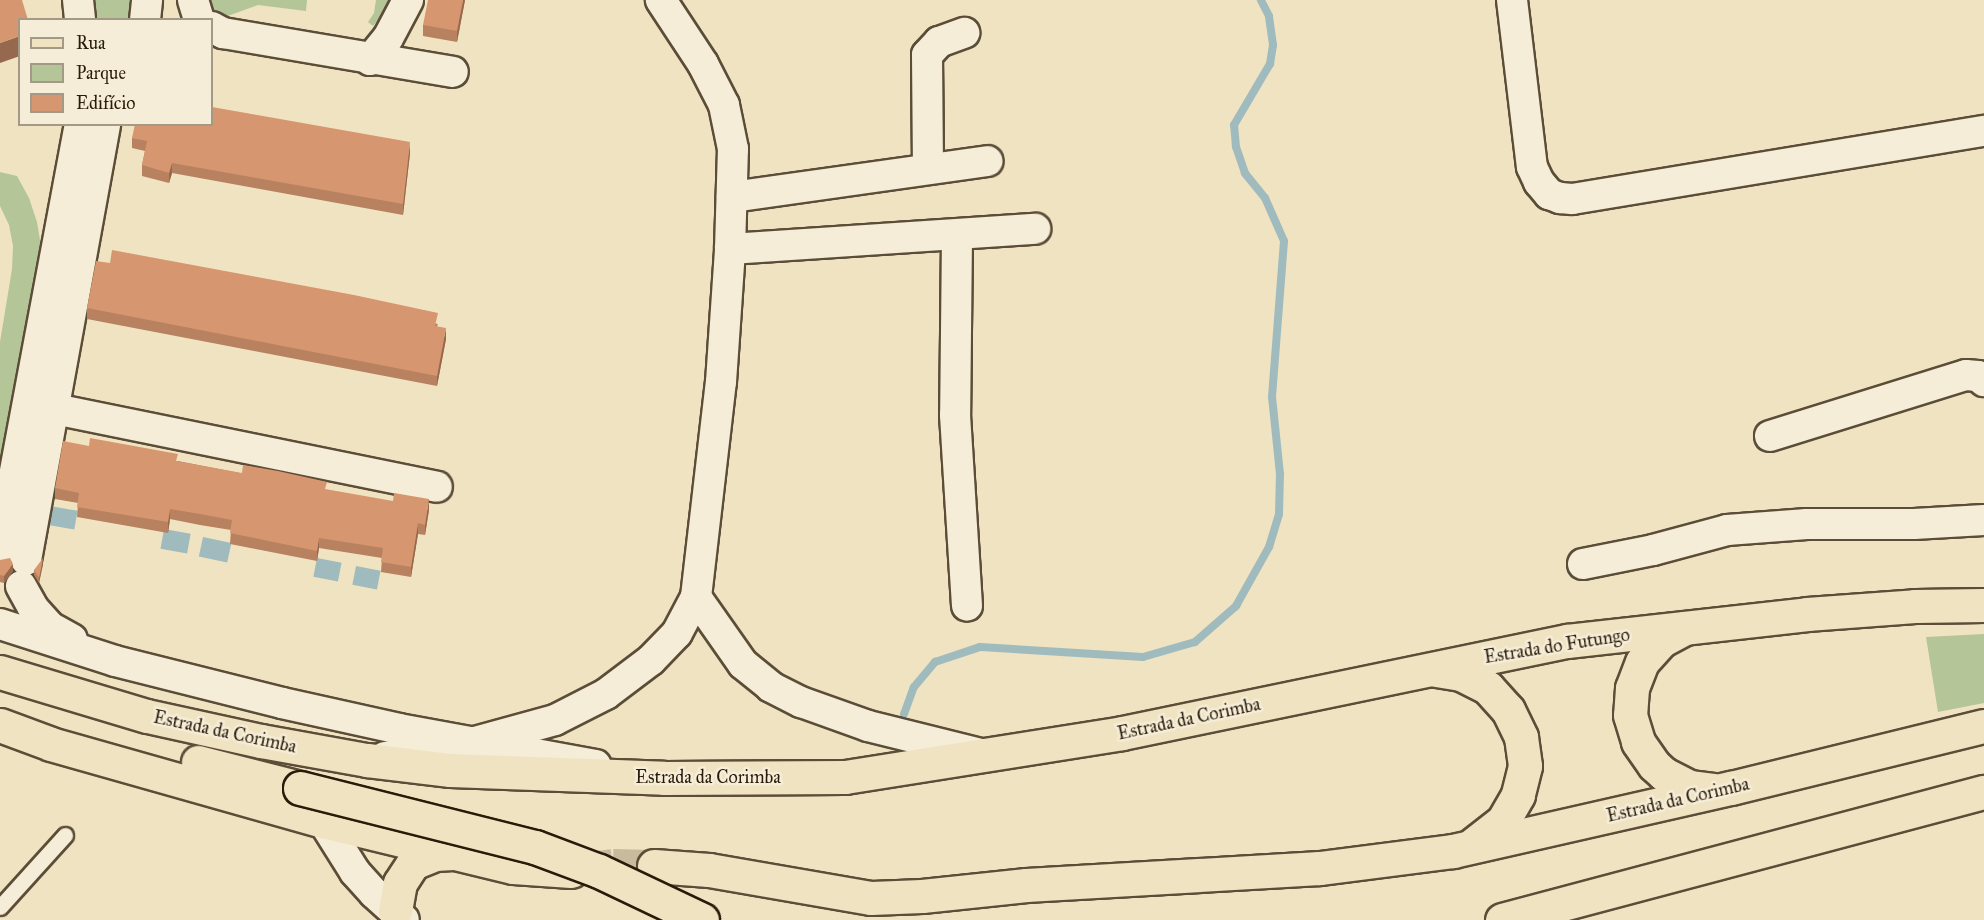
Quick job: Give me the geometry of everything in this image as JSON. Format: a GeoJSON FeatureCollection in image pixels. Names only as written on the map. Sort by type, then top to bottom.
{"type":"FeatureCollection","features":[{"type":"Feature","properties":{"kind":"main road"},"geometry":{"type":"LineString","coordinates":[[1731,788],[1717,790],[1689,787],[1664,774],[1644,754],[1631,723],[1629,701],[1642,662],[1661,641],[1685,628],[1698,625],[1915,606],[1984,605]]}},
{"type":"Feature","properties":{"kind":"main road","name":"Estrada do Futungo"},"geometry":{"type":"LineString","coordinates":[[1417,671],[1567,641],[1698,625]]}},
{"type":"Feature","properties":{"kind":"main road"},"geometry":{"type":"LineString","coordinates":[[1417,671],[1432,670],[1461,674],[1488,688],[1499,698],[1516,723],[1524,752],[1523,781],[1508,815],[1481,840],[1453,851]]}},
{"type":"Feature","properties":{"kind":"main road","name":"Estrada da Corimba"},"geometry":{"type":"LineString","coordinates":[[0,672],[147,716],[261,741],[367,760],[450,770],[664,778],[845,777],[1122,733],[1417,671]]}},
{"type":"Feature","properties":{"kind":"main road","name":"Estrada da Corimba"},"geometry":{"type":"LineString","coordinates":[[0,706],[63,726],[536,847],[599,871],[702,920]]}},
{"type":"Feature","properties":{"kind":"main road"},"geometry":{"type":"LineString","coordinates":[[0,725],[51,744],[323,821],[513,867],[571,871]]}},
{"type":"Feature","properties":{"kind":"main road","name":"Estrada da Corimba"},"geometry":{"type":"LineString","coordinates":[[654,866],[709,870],[871,898],[922,896],[1026,885],[1320,868],[1453,851],[1731,788],[1984,726]]}},
{"type":"Feature","properties":{"kind":"main road"},"geometry":{"type":"LineString","coordinates":[[1502,920],[1984,792]]}},
{"type":"Feature","properties":{"kind":"main road"},"geometry":{"type":"LineString","coordinates":[[400,917],[400,884],[413,863],[435,854],[459,853]]}},
{"type":"Feature","properties":{"kind":"street"},"geometry":{"type":"LineString","coordinates":[[145,18],[147,0]]}},
{"type":"Feature","properties":{"kind":"street"},"geometry":{"type":"LineString","coordinates":[[193,0],[205,18]]}},
{"type":"Feature","properties":{"kind":"street"},"geometry":{"type":"LineString","coordinates":[[370,60],[388,38],[408,0]]}},
{"type":"Feature","properties":{"kind":"street"},"geometry":{"type":"LineString","coordinates":[[367,760],[475,742],[555,720],[606,694],[651,660],[677,633],[696,597],[721,382],[730,249],[733,149],[724,105],[703,64],[661,0]]}},
{"type":"Feature","properties":{"kind":"street"},"geometry":{"type":"LineString","coordinates":[[1512,0],[1532,167],[1539,182],[1549,194],[1560,198],[1572,199],[1984,131]]}},
{"type":"Feature","properties":{"kind":"street"},"geometry":{"type":"LineString","coordinates":[[213,27],[370,60],[453,72]]}},
{"type":"Feature","properties":{"kind":"street"},"geometry":{"type":"LineString","coordinates":[[928,169],[927,55],[939,42],[964,33]]}},
{"type":"Feature","properties":{"kind":"street"},"geometry":{"type":"LineString","coordinates":[[80,126],[16,566],[33,608],[50,627],[115,661]]}},
{"type":"Feature","properties":{"kind":"street"},"geometry":{"type":"LineString","coordinates":[[40,406],[105,126]]}},
{"type":"Feature","properties":{"kind":"street"},"geometry":{"type":"LineString","coordinates":[[732,197],[987,161]]}},
{"type":"Feature","properties":{"kind":"street"},"geometry":{"type":"LineString","coordinates":[[730,249],[957,236],[1035,229]]}},
{"type":"Feature","properties":{"kind":"street"},"geometry":{"type":"LineString","coordinates":[[957,236],[955,415],[967,606]]}},
{"type":"Feature","properties":{"kind":"street"},"geometry":{"type":"LineString","coordinates":[[1770,436],[1966,375],[1978,376],[1984,381]]}},
{"type":"Feature","properties":{"kind":"street"},"geometry":{"type":"LineString","coordinates":[[40,406],[437,488]]}},
{"type":"Feature","properties":{"kind":"street"},"geometry":{"type":"LineString","coordinates":[[1583,564],[1653,550],[1727,530],[1807,524],[1914,524],[1984,520]]}},
{"type":"Feature","properties":{"kind":"street"},"geometry":{"type":"LineString","coordinates":[[696,597],[744,664],[771,687],[801,702],[868,726],[983,754]]}},
{"type":"Feature","properties":{"kind":"street"},"geometry":{"type":"LineString","coordinates":[[0,624],[115,661],[364,721],[664,778]]}},
{"type":"Feature","properties":{"kind":"street"},"geometry":{"type":"LineString","coordinates":[[323,821],[355,872],[400,917]]}},
{"type":"Feature","properties":{"kind":"lane"},"geometry":{"type":"LineString","coordinates":[[0,907],[64,835]]}},
{"type":"Feature","properties":{"kind":"green space"},"geometry":{"type":"Polygon","coordinates":[[[90,0],[135,0],[135,18],[90,18],[90,0]]]}},
{"type":"Feature","properties":{"kind":"green space"},"geometry":{"type":"Polygon","coordinates":[[[209,0],[307,0],[306,11],[258,5],[225,17],[215,13],[209,0]]]}},
{"type":"Feature","properties":{"kind":"green space"},"geometry":{"type":"Polygon","coordinates":[[[376,0],[395,0],[373,26],[368,22],[374,13],[376,0]]]}},
{"type":"Feature","properties":{"kind":"green space"},"geometry":{"type":"Polygon","coordinates":[[[0,172],[17,176],[29,198],[37,222],[41,246],[39,272],[20,355],[0,472],[0,342],[12,269],[13,246],[9,225],[0,206],[0,172]]]}},
{"type":"Feature","properties":{"kind":"green space"},"geometry":{"type":"Polygon","coordinates":[[[1984,634],[1984,703],[1938,712],[1926,637],[1984,634]]]}},
{"type":"Feature","properties":{"kind":"water"},"geometry":{"type":"Polygon","coordinates":[[[50,506],[78,511],[74,530],[47,525],[50,506]]]}},
{"type":"Feature","properties":{"kind":"water"},"geometry":{"type":"Polygon","coordinates":[[[164,529],[191,534],[187,553],[161,549],[164,529]]]}},
{"type":"Feature","properties":{"kind":"water"},"geometry":{"type":"Polygon","coordinates":[[[203,537],[231,543],[227,563],[199,557],[203,537]]]}},
{"type":"Feature","properties":{"kind":"water"},"geometry":{"type":"Polygon","coordinates":[[[317,558],[342,563],[338,581],[313,577],[317,558]]]}},
{"type":"Feature","properties":{"kind":"water"},"geometry":{"type":"Polygon","coordinates":[[[356,566],[381,571],[377,589],[352,585],[356,566]]]}},
{"type":"Feature","properties":{"kind":"building"},"geometry":{"type":"Polygon","coordinates":[[[0,0],[22,0],[27,18],[18,18],[18,37],[0,43],[0,0]]]}},
{"type":"Feature","properties":{"kind":"building"},"geometry":{"type":"Polygon","coordinates":[[[428,0],[463,0],[457,31],[423,25],[428,0]]]}},
{"type":"Feature","properties":{"kind":"building"},"geometry":{"type":"Polygon","coordinates":[[[213,107],[410,142],[403,204],[172,163],[169,173],[142,165],[147,141],[132,138],[135,126],[213,126],[213,107]]]}},
{"type":"Feature","properties":{"kind":"building"},"geometry":{"type":"Polygon","coordinates":[[[112,250],[438,313],[435,326],[446,328],[437,376],[87,308],[96,261],[110,263],[112,250]]]}},
{"type":"Feature","properties":{"kind":"building"},"geometry":{"type":"Polygon","coordinates":[[[90,438],[178,454],[176,461],[242,473],[243,465],[278,471],[327,482],[325,489],[393,501],[394,493],[429,499],[425,525],[418,523],[411,567],[381,562],[383,548],[319,538],[317,551],[230,533],[232,520],[200,514],[170,509],[168,522],[77,507],[79,493],[55,488],[63,441],[89,446],[90,438]]]}},
{"type":"Feature","properties":{"kind":"building"},"geometry":{"type":"Polygon","coordinates":[[[10,558],[13,564],[4,576],[0,575],[0,560],[10,558]]]}},
{"type":"Feature","properties":{"kind":"building"},"geometry":{"type":"Polygon","coordinates":[[[43,558],[39,578],[34,570],[43,558]]]}},
{"type":"Feature","properties":{"kind":"waterway"},"geometry":{"type":"LineString","coordinates":[[904,714],[914,687],[935,662],[980,647],[1143,657],[1195,642],[1236,606],[1269,547],[1279,514],[1280,474],[1272,397],[1284,241],[1265,198],[1245,173],[1236,147],[1234,125],[1270,64],[1273,45],[1269,16],[1261,0]]}},
{"type":"Feature","properties":{"kind":"tunnel"},"geometry":{"type":"LineString","coordinates":[[581,869],[613,865],[654,866]]}}]}
